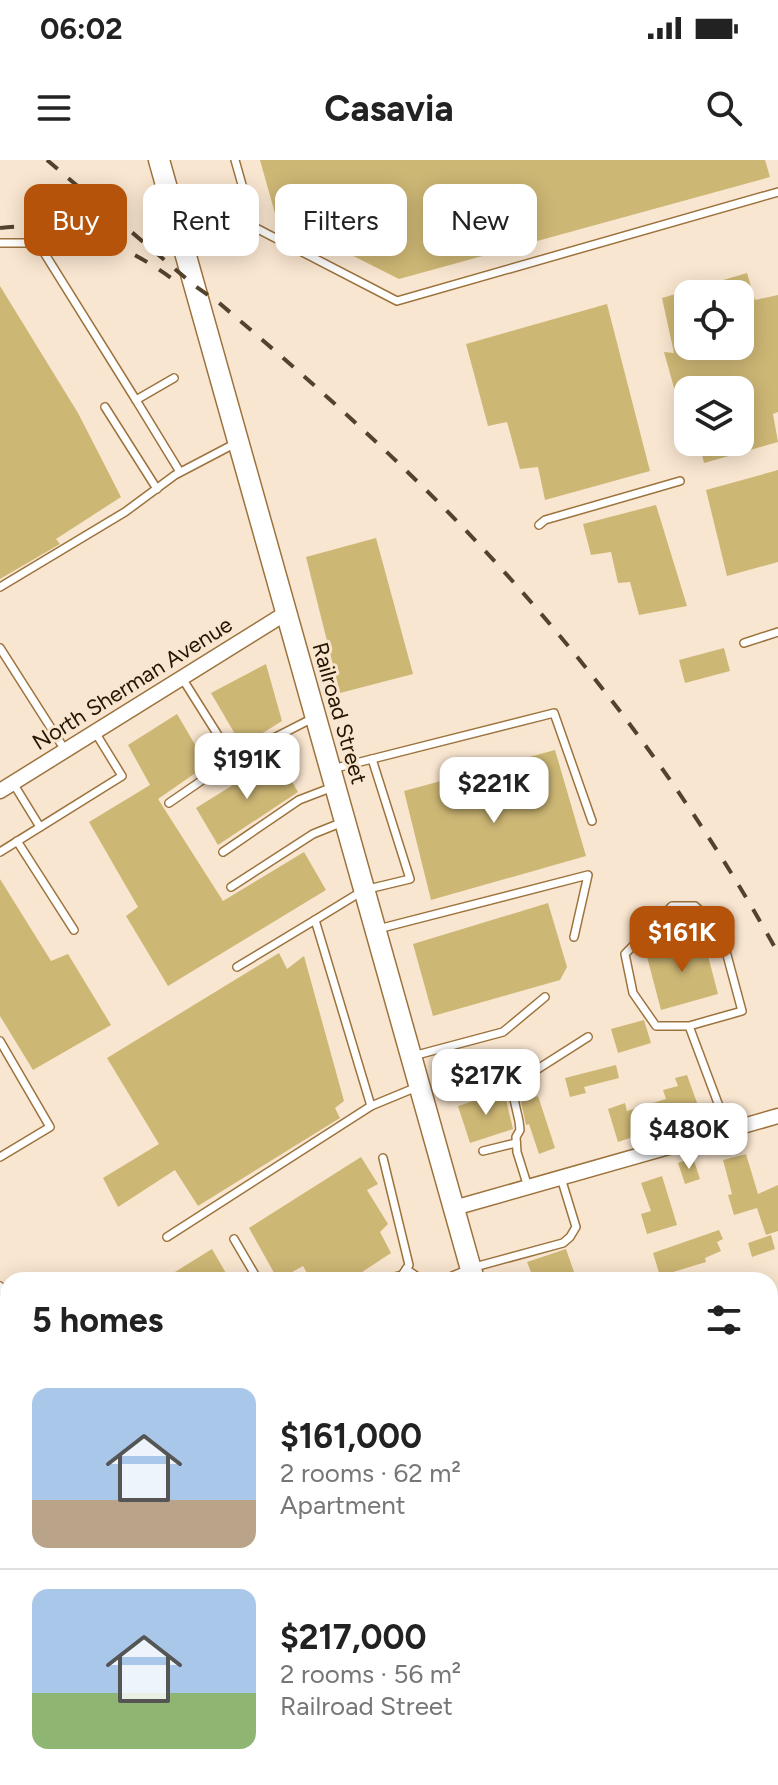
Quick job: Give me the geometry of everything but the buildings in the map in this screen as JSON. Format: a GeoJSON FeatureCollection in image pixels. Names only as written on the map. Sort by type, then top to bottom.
{"type":"FeatureCollection","features":[{"type":"Feature","properties":{"kind":"main road","name":"Railroad Street"},"geometry":{"type":"LineString","coordinates":[[159,160],[471,1272]]}},
{"type":"Feature","properties":{"kind":"street","name":"North Sherman Avenue"},"geometry":{"type":"LineString","coordinates":[[6,787],[286,613]]}},
{"type":"Feature","properties":{"kind":"street"},"geometry":{"type":"LineString","coordinates":[[454,1208],[778,1116]]}},
{"type":"Feature","properties":{"kind":"lane"},"geometry":{"type":"LineString","coordinates":[[235,160],[254,227],[397,301],[778,192]]}},
{"type":"Feature","properties":{"kind":"lane"},"geometry":{"type":"LineString","coordinates":[[0,243],[38,243],[180,472]]}},
{"type":"Feature","properties":{"kind":"lane"},"geometry":{"type":"LineString","coordinates":[[136,400],[174,378]]}},
{"type":"Feature","properties":{"kind":"lane"},"geometry":{"type":"LineString","coordinates":[[105,407],[157,489]]}},
{"type":"Feature","properties":{"kind":"lane"},"geometry":{"type":"LineString","coordinates":[[0,587],[125,512],[180,472],[238,442]]}},
{"type":"Feature","properties":{"kind":"lane"},"geometry":{"type":"LineString","coordinates":[[539,525],[545,520],[680,481]]}},
{"type":"Feature","properties":{"kind":"lane"},"geometry":{"type":"LineString","coordinates":[[744,643],[778,632]]}},
{"type":"Feature","properties":{"kind":"lane"},"geometry":{"type":"LineString","coordinates":[[0,648],[65,750]]}},
{"type":"Feature","properties":{"kind":"lane"},"geometry":{"type":"LineString","coordinates":[[182,678],[233,759]]}},
{"type":"Feature","properties":{"kind":"lane"},"geometry":{"type":"LineString","coordinates":[[223,852],[333,778],[372,759],[554,713],[592,821]]}},
{"type":"Feature","properties":{"kind":"lane"},"geometry":{"type":"LineString","coordinates":[[169,803],[233,759],[316,717]]}},
{"type":"Feature","properties":{"kind":"lane"},"geometry":{"type":"LineString","coordinates":[[0,852],[122,776],[95,732]]}},
{"type":"Feature","properties":{"kind":"lane"},"geometry":{"type":"LineString","coordinates":[[237,967],[364,890],[410,879],[372,759]]}},
{"type":"Feature","properties":{"kind":"lane"},"geometry":{"type":"LineString","coordinates":[[6,787],[40,827]]}},
{"type":"Feature","properties":{"kind":"lane"},"geometry":{"type":"LineString","coordinates":[[231,887],[313,834],[345,822]]}},
{"type":"Feature","properties":{"kind":"lane"},"geometry":{"type":"LineString","coordinates":[[17,841],[74,930]]}},
{"type":"Feature","properties":{"kind":"lane"},"geometry":{"type":"LineString","coordinates":[[375,930],[588,875],[574,937]]}},
{"type":"Feature","properties":{"kind":"lane"},"geometry":{"type":"LineString","coordinates":[[672,906],[695,906],[720,929],[742,1011],[689,1026],[656,1026],[633,993],[625,954],[672,906]]}},
{"type":"Feature","properties":{"kind":"lane"},"geometry":{"type":"LineString","coordinates":[[315,920],[371,1106]]}},
{"type":"Feature","properties":{"kind":"lane"},"geometry":{"type":"LineString","coordinates":[[411,1056],[503,1032],[545,997]]}},
{"type":"Feature","properties":{"kind":"lane"},"geometry":{"type":"LineString","coordinates":[[689,1026],[728,1130]]}},
{"type":"Feature","properties":{"kind":"lane"},"geometry":{"type":"LineString","coordinates":[[528,1187],[516,1143],[519,1121],[511,1086],[588,1037]]}},
{"type":"Feature","properties":{"kind":"lane"},"geometry":{"type":"LineString","coordinates":[[0,1041],[50,1127],[0,1157]]}},
{"type":"Feature","properties":{"kind":"lane"},"geometry":{"type":"LineString","coordinates":[[167,1237],[371,1106],[419,1086]]}},
{"type":"Feature","properties":{"kind":"lane"},"geometry":{"type":"LineString","coordinates":[[483,1151],[516,1143]]}},
{"type":"Feature","properties":{"kind":"lane"},"geometry":{"type":"LineString","coordinates":[[383,1158],[409,1265],[404,1272]]}},
{"type":"Feature","properties":{"kind":"lane"},"geometry":{"type":"LineString","coordinates":[[478,1272],[570,1237],[576,1227],[560,1178]]}},
{"type":"Feature","properties":{"kind":"lane"},"geometry":{"type":"LineString","coordinates":[[234,1239],[253,1272]]}},
{"type":"Feature","properties":{"kind":"lane"},"geometry":{"type":"LineString","coordinates":[[406,1269],[410,1272]]}},
{"type":"Feature","properties":{"kind":"railway"},"geometry":{"type":"LineString","coordinates":[[47,160],[335,404],[447,511],[494,561],[585,666],[668,777],[707,834],[778,953]]}},
{"type":"Feature","properties":{"kind":"railway"},"geometry":{"type":"LineString","coordinates":[[0,228],[25,226],[72,231],[137,256],[178,283]]}}]}
